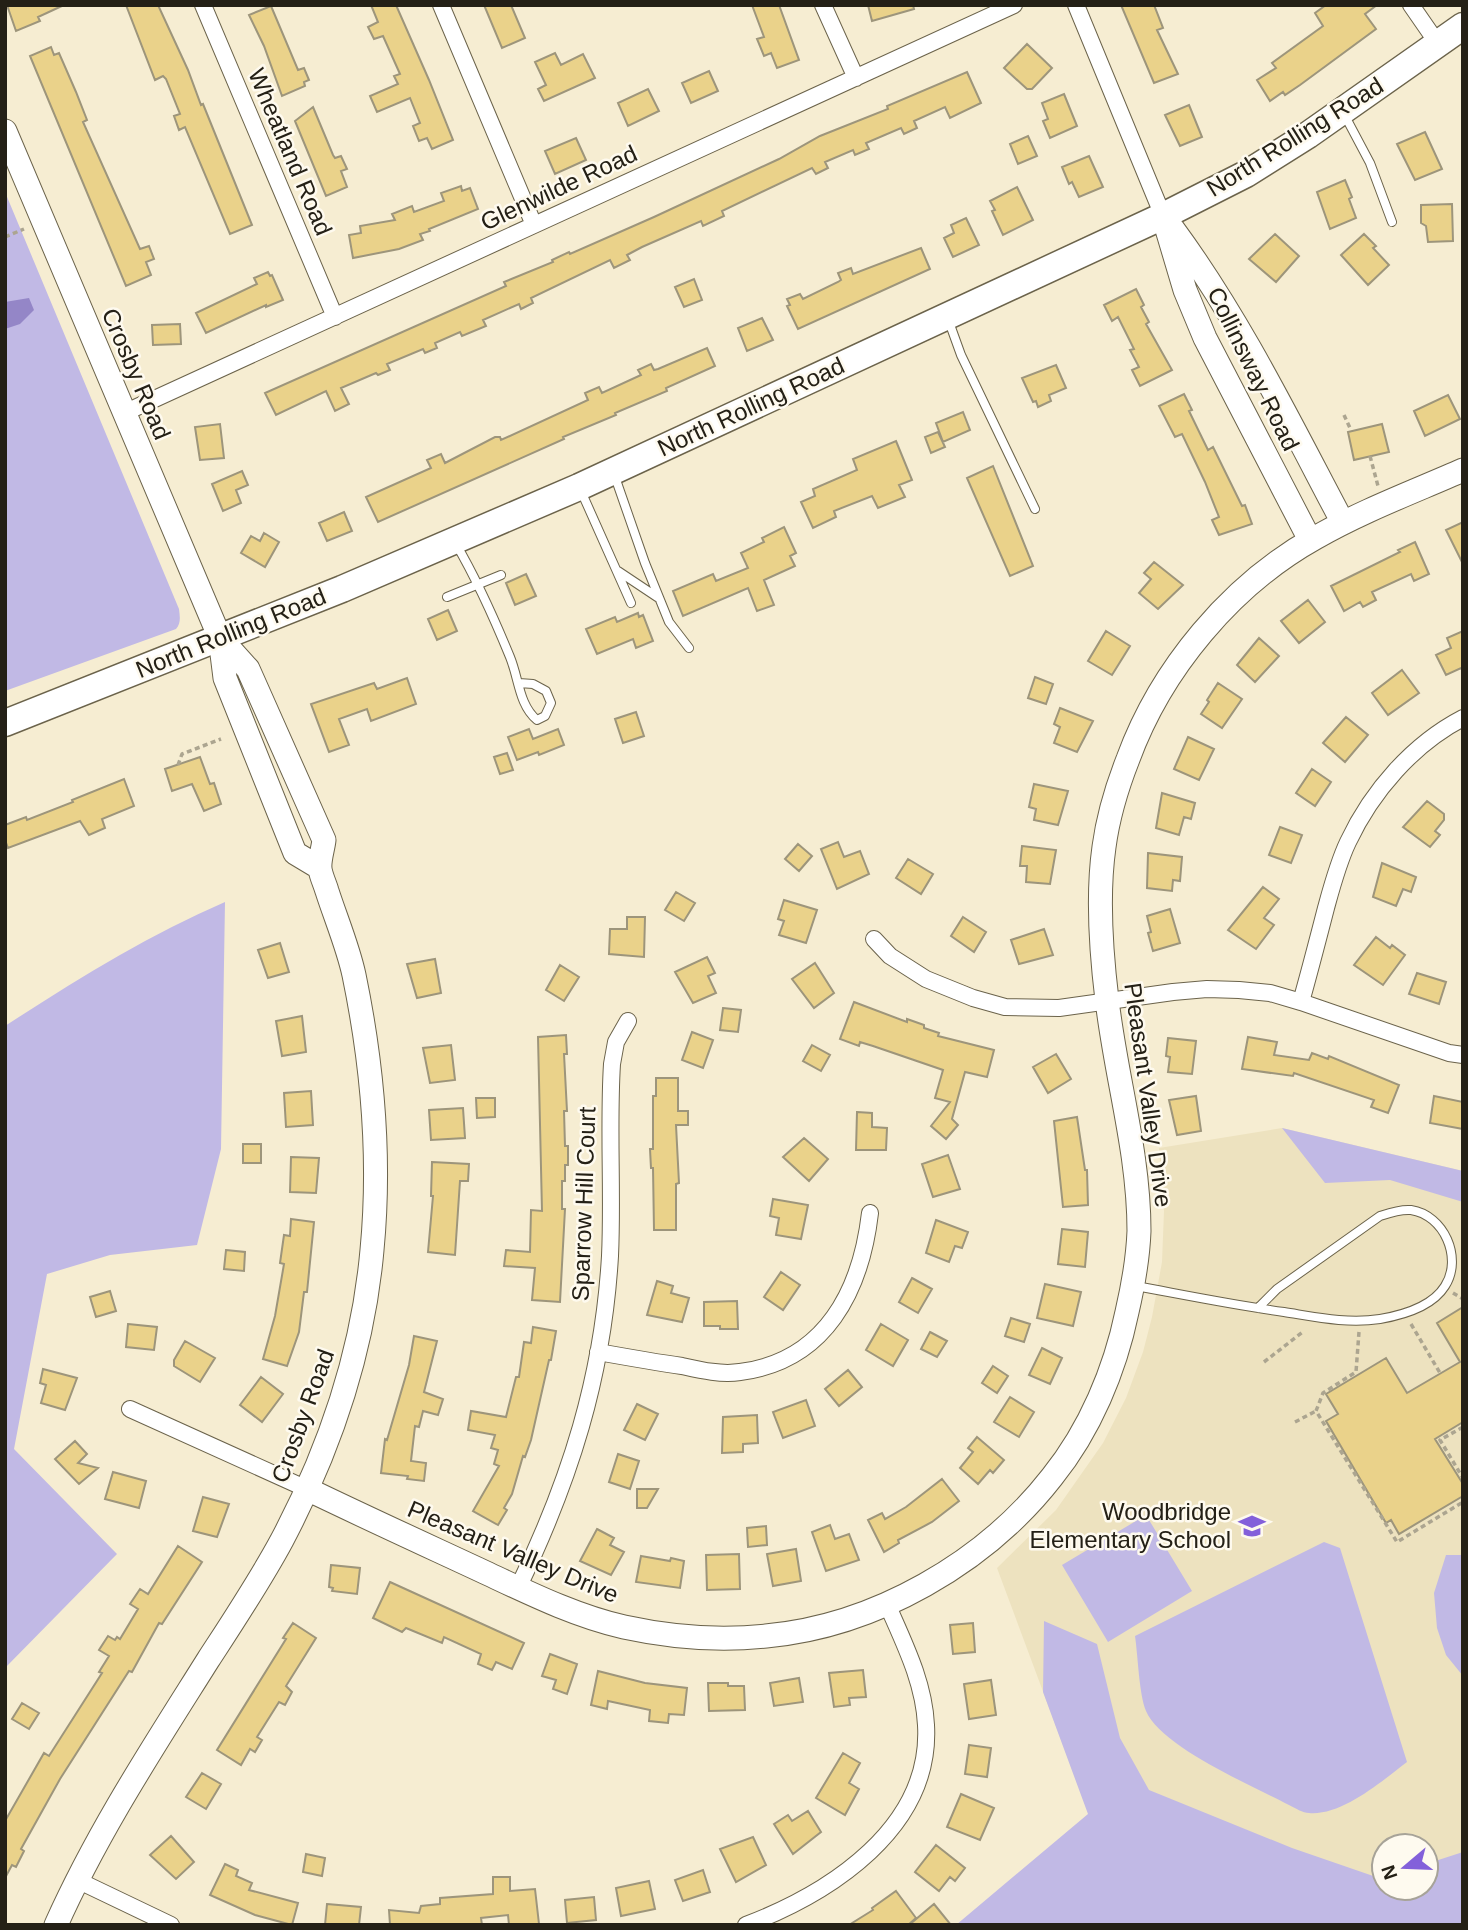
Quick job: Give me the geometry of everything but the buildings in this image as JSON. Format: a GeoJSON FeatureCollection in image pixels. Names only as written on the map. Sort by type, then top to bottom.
{"type":"FeatureCollection","features":[{"type":"Feature","properties":{"kind":"main road","name":"North Rolling Road"},"geometry":{"type":"LineString","coordinates":[[5,723],[220,638],[579,487],[1163,216],[1245,174],[1342,111],[1463,26]]}},
{"type":"Feature","properties":{"kind":"street","name":"Wheatland Road"},"geometry":{"type":"LineString","coordinates":[[203,5],[335,317]]}},
{"type":"Feature","properties":{"kind":"street"},"geometry":{"type":"LineString","coordinates":[[441,5],[534,225]]}},
{"type":"Feature","properties":{"kind":"street"},"geometry":{"type":"LineString","coordinates":[[822,5],[856,78]]}},
{"type":"Feature","properties":{"kind":"street","name":"Glenwilde Road"},"geometry":{"type":"LineString","coordinates":[[124,413],[1014,5]]}},
{"type":"Feature","properties":{"kind":"street","name":"Collinsway Road"},"geometry":{"type":"LineString","coordinates":[[1076,5],[1163,216],[1185,290],[1205,338],[1310,540]]}},
{"type":"Feature","properties":{"kind":"street"},"geometry":{"type":"LineString","coordinates":[[1411,5],[1438,44]]}},
{"type":"Feature","properties":{"kind":"street","name":"Crosby Road"},"geometry":{"type":"LineString","coordinates":[[5,131],[220,638],[225,678],[295,853],[320,868]]}},
{"type":"Feature","properties":{"kind":"street","name":"Collinsway Road"},"geometry":{"type":"LineString","coordinates":[[1163,216],[1213,285],[1343,523]]}},
{"type":"Feature","properties":{"kind":"street","name":"Pleasant Valley Drive"},"geometry":{"type":"LineString","coordinates":[[307,1489],[519,1588],[582,1614],[621,1626],[671,1635],[719,1638],[768,1636],[808,1629],[887,1604],[959,1563],[1026,1507],[1054,1475],[1082,1432],[1104,1387],[1121,1340],[1133,1285],[1139,1238],[1137,1185],[1107,1001],[1101,894],[1103,849],[1113,802],[1129,755],[1151,707],[1176,666],[1235,598],[1275,564],[1310,540],[1463,470]]}},
{"type":"Feature","properties":{"kind":"street","name":"Crosby Road"},"geometry":{"type":"LineString","coordinates":[[56,1925],[76,1880],[149,1754],[275,1552],[307,1489],[329,1437],[348,1381],[372,1252],[377,1177],[375,1106],[369,1047],[353,971],[320,868],[324,840],[247,669],[220,638]]}},
{"type":"Feature","properties":{"kind":"street"},"geometry":{"type":"LineString","coordinates":[[1301,1002],[1335,875],[1347,842],[1390,777],[1415,751],[1448,725],[1463,718]]}},
{"type":"Feature","properties":{"kind":"street"},"geometry":{"type":"LineString","coordinates":[[874,939],[890,956],[926,979],[973,998],[1005,1007],[1059,1008],[1207,989],[1270,993],[1449,1053],[1463,1055]]}},
{"type":"Feature","properties":{"kind":"street","name":"Sparrow Hill Court"},"geometry":{"type":"LineString","coordinates":[[519,1588],[546,1531],[577,1446],[598,1352],[610,1256],[611,1064],[617,1042],[628,1021]]}},
{"type":"Feature","properties":{"kind":"street"},"geometry":{"type":"LineString","coordinates":[[598,1352],[738,1373],[780,1361],[802,1349],[823,1332],[847,1298],[866,1247],[870,1213]]}},
{"type":"Feature","properties":{"kind":"street"},"geometry":{"type":"LineString","coordinates":[[130,1409],[307,1489]]}},
{"type":"Feature","properties":{"kind":"street"},"geometry":{"type":"LineString","coordinates":[[746,1925],[834,1880],[867,1856],[890,1832],[906,1809],[917,1785],[925,1751],[927,1726],[923,1698],[913,1664],[887,1604]]}},
{"type":"Feature","properties":{"kind":"street"},"geometry":{"type":"LineString","coordinates":[[76,1880],[171,1925]]}},
{"type":"Feature","properties":{"kind":"lane"},"geometry":{"type":"LineString","coordinates":[[1342,111],[1370,163],[1392,222]]}},
{"type":"Feature","properties":{"kind":"lane"},"geometry":{"type":"LineString","coordinates":[[947,316],[961,355],[1035,509]]}},
{"type":"Feature","properties":{"kind":"lane"},"geometry":{"type":"LineString","coordinates":[[613,472],[669,622],[689,648]]}},
{"type":"Feature","properties":{"kind":"lane"},"geometry":{"type":"LineString","coordinates":[[579,487],[631,603]]}},
{"type":"Feature","properties":{"kind":"lane"},"geometry":{"type":"LineString","coordinates":[[454,541],[479,584],[519,683],[527,712],[537,720],[545,716],[551,703],[547,691],[533,684],[519,683]]}},
{"type":"Feature","properties":{"kind":"lane"},"geometry":{"type":"LineString","coordinates":[[616,570],[659,598]]}},
{"type":"Feature","properties":{"kind":"lane"},"geometry":{"type":"LineString","coordinates":[[447,597],[501,575]]}},
{"type":"Feature","properties":{"kind":"lane"},"geometry":{"type":"LineString","coordinates":[[1133,1285],[1258,1308],[1333,1320],[1359,1321],[1404,1313],[1436,1296],[1446,1285],[1451,1271],[1452,1253],[1448,1240],[1438,1225],[1427,1216],[1411,1210],[1380,1216],[1277,1289],[1258,1308]]}},
{"type":"Feature","properties":{"kind":"path"},"geometry":{"type":"LineString","coordinates":[[5,237],[24,229]]}},
{"type":"Feature","properties":{"kind":"path"},"geometry":{"type":"LineString","coordinates":[[1344,415],[1350,428]]}},
{"type":"Feature","properties":{"kind":"path"},"geometry":{"type":"LineString","coordinates":[[1370,456],[1378,486]]}},
{"type":"Feature","properties":{"kind":"path"},"geometry":{"type":"LineString","coordinates":[[178,765],[182,754],[221,739]]}},
{"type":"Feature","properties":{"kind":"path"},"geometry":{"type":"LineString","coordinates":[[1404,1313],[1440,1373]]}},
{"type":"Feature","properties":{"kind":"path"},"geometry":{"type":"LineString","coordinates":[[1295,1422],[1316,1411],[1323,1393],[1356,1372],[1359,1321]]}},
{"type":"Feature","properties":{"kind":"path"},"geometry":{"type":"LineString","coordinates":[[1264,1362],[1304,1331]]}},
{"type":"Feature","properties":{"kind":"path"},"geometry":{"type":"LineString","coordinates":[[1316,1411],[1397,1542],[1463,1502]]}},
{"type":"Feature","properties":{"kind":"path"},"geometry":{"type":"LineString","coordinates":[[1463,1427],[1440,1440],[1463,1478]]}},
{"type":"Feature","properties":{"kind":"shaded area"},"geometry":{"type":"Polygon","coordinates":[[[5,192],[179,609],[180,617],[176,629],[5,691],[5,192]]]}},
{"type":"Feature","properties":{"kind":"shaded area"},"geometry":{"type":"Polygon","coordinates":[[[29,298],[34,310],[20,324],[5,329],[5,302],[29,298]]]}},
{"type":"Feature","properties":{"kind":"shaded area"},"geometry":{"type":"Polygon","coordinates":[[[225,902],[221,1149],[197,1245],[110,1255],[47,1274],[14,1449],[117,1554],[5,1668],[5,1026],[140,944],[225,902]]]}},
{"type":"Feature","properties":{"kind":"shaded area","name":"Woodbridge Elementary School"},"geometry":{"type":"Polygon","coordinates":[[[1282,1128],[1463,1171],[1463,1925],[1130,1925],[997,1568],[1056,1510],[1103,1443],[1126,1398],[1143,1352],[1152,1317],[1162,1262],[1164,1211],[1159,1148],[1282,1128]]]}},
{"type":"Feature","properties":{"kind":"shaded area"},"geometry":{"type":"Polygon","coordinates":[[[1282,1128],[1463,1171],[1463,1202],[1390,1180],[1325,1183],[1282,1128]]]}},
{"type":"Feature","properties":{"kind":"shaded area"},"geometry":{"type":"Polygon","coordinates":[[[1146,1515],[1192,1591],[1108,1642],[1062,1565],[1146,1515]]]}},
{"type":"Feature","properties":{"kind":"shaded area"},"geometry":{"type":"Polygon","coordinates":[[[1324,1542],[1340,1548],[1407,1762],[1348,1803],[1335,1809],[1309,1813],[1296,1809],[1188,1752],[1155,1725],[1144,1704],[1135,1636],[1324,1542]]]}},
{"type":"Feature","properties":{"kind":"shaded area"},"geometry":{"type":"Polygon","coordinates":[[[1446,1555],[1463,1555],[1463,1676],[1446,1655],[1437,1628],[1434,1593],[1446,1555]]]}},
{"type":"Feature","properties":{"kind":"shaded area"},"geometry":{"type":"Polygon","coordinates":[[[1044,1621],[1097,1644],[1120,1738],[1149,1790],[1292,1848],[1370,1875],[1370,1902],[1440,1902],[1440,1859],[1463,1852],[1463,1925],[956,1925],[1088,1814],[1043,1692],[1044,1621]]]}},
{"type":"Feature","properties":{"kind":"place","name":"Woodbridge Elementary School"},"geometry":{"type":"Point","coordinates":[1252,1526]}}]}
